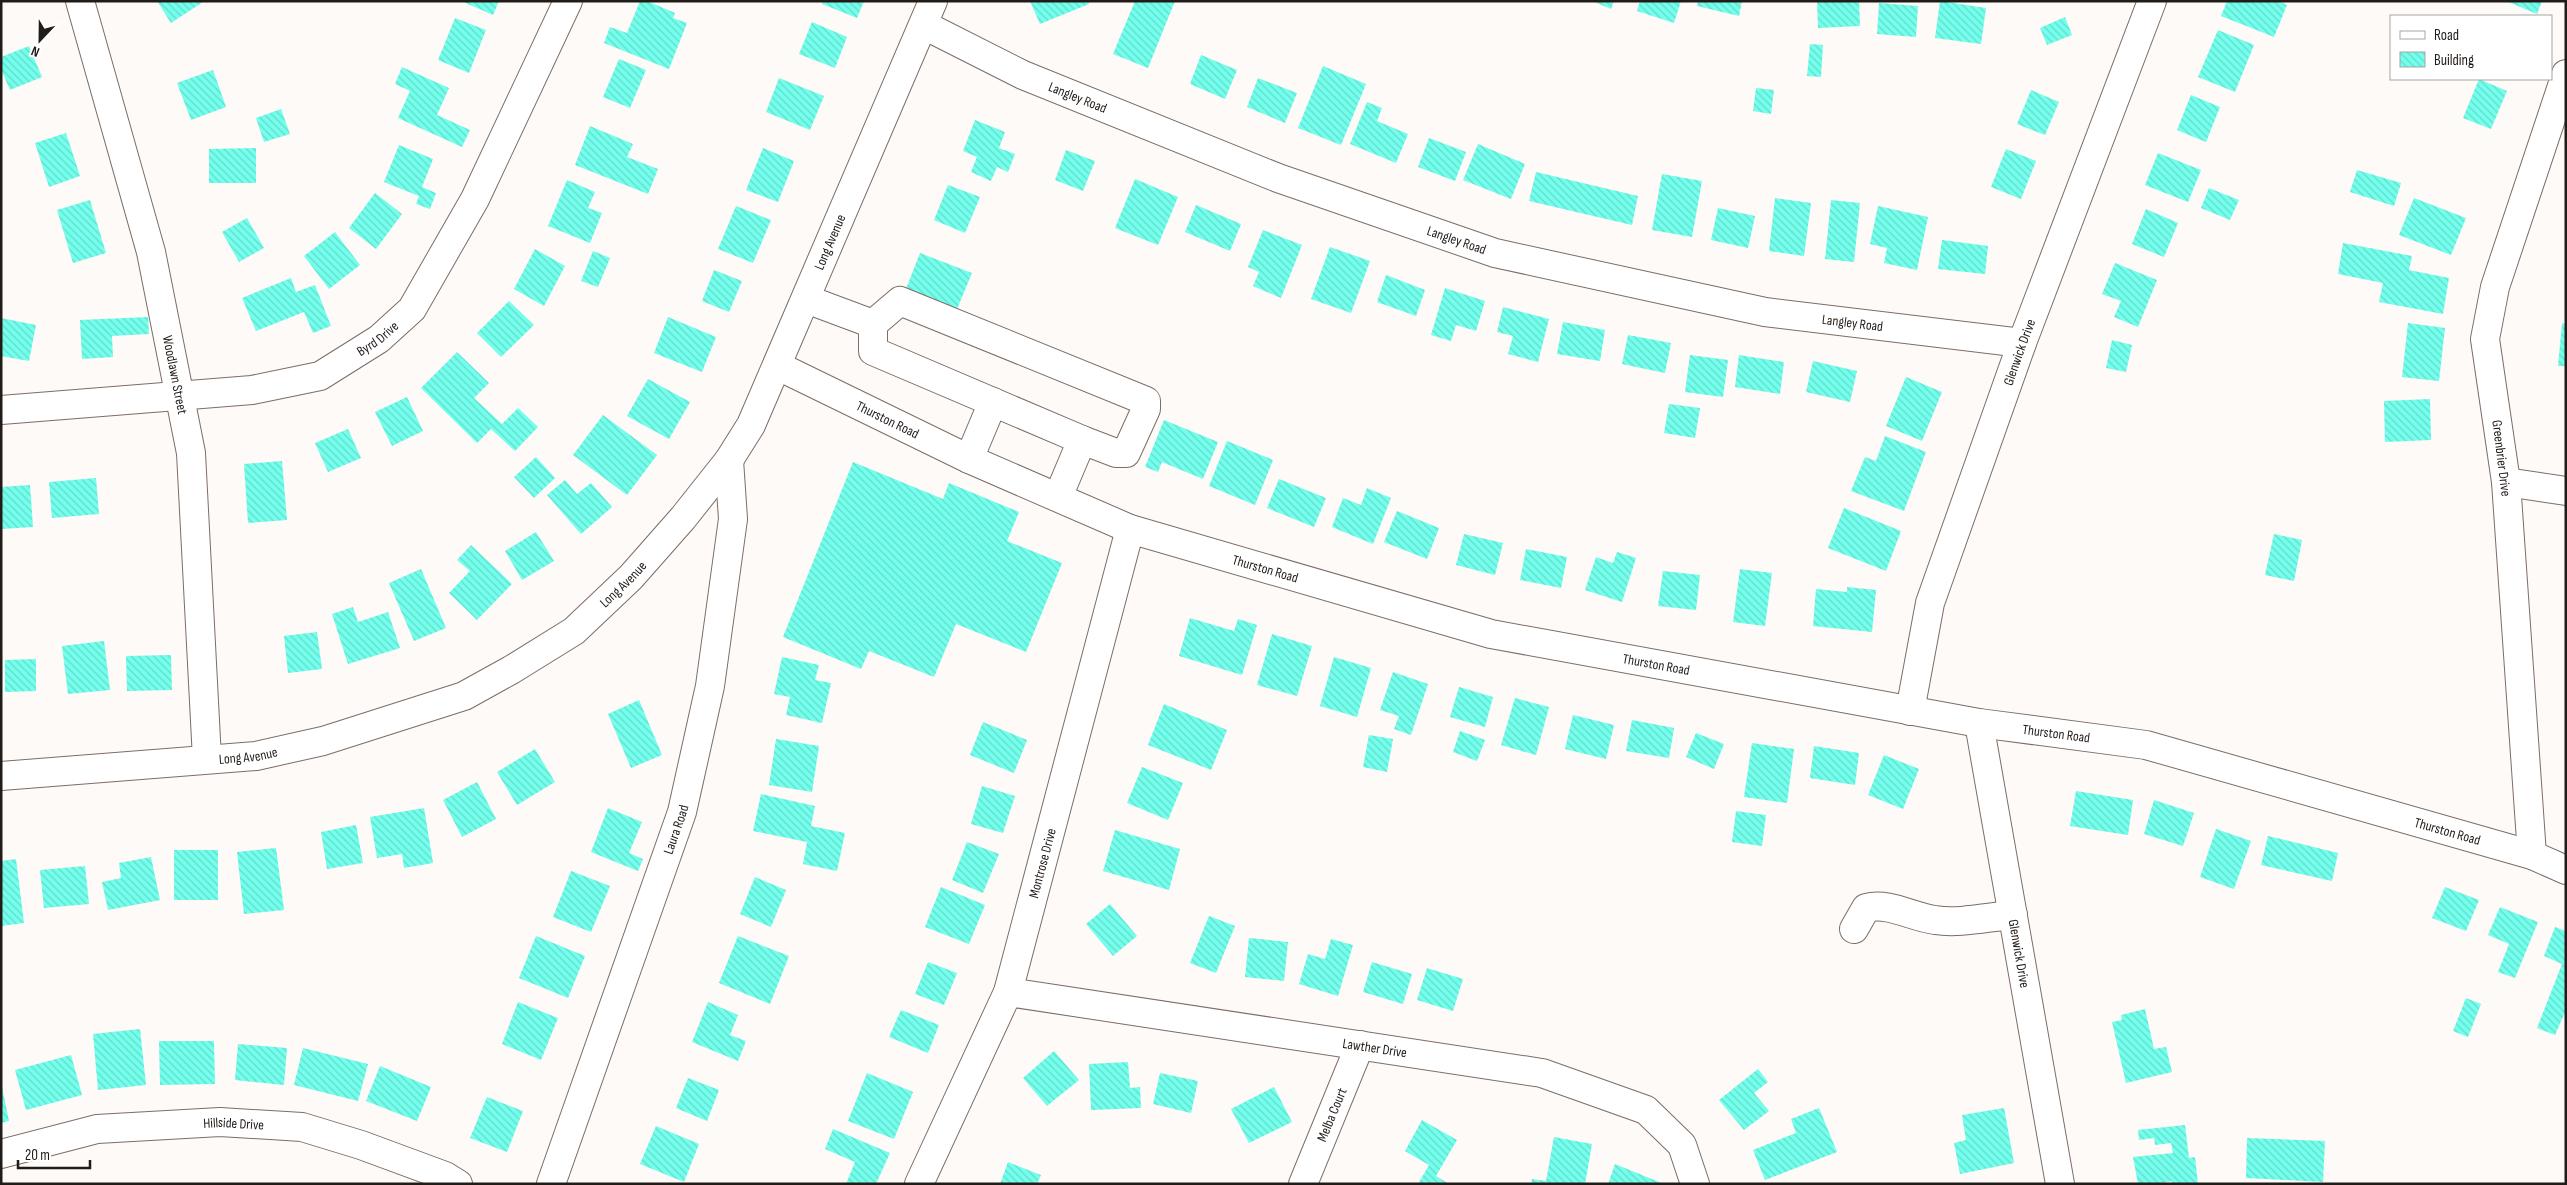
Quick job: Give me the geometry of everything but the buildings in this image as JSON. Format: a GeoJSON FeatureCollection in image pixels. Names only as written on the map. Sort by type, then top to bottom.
{"type":"FeatureCollection","features":[{"type":"Feature","properties":{"kind":"street","name":"Woodlawn Street"},"geometry":{"type":"LineString","coordinates":[[80,1],[151,252],[191,452],[206,759]]}},
{"type":"Feature","properties":{"kind":"street","name":"Byrd Drive"},"geometry":{"type":"LineString","coordinates":[[1,410],[252,390],[320,376],[379,339],[412,309],[475,199],[568,1]]}},
{"type":"Feature","properties":{"kind":"street","name":"Glenwick Drive"},"geometry":{"type":"LineString","coordinates":[[1910,710],[1930,603],[2022,343],[2152,1]]}},
{"type":"Feature","properties":{"kind":"street","name":"Langley Road"},"geometry":{"type":"LineString","coordinates":[[928,13],[1023,75],[1278,178],[1495,253],[1766,312],[2022,343]]}},
{"type":"Feature","properties":{"kind":"street","name":"Long Avenue"},"geometry":{"type":"LineString","coordinates":[[1,776],[256,756],[323,741],[464,696],[511,670],[574,631],[631,577],[683,518],[729,460],[751,425],[778,366],[928,13]]}},
{"type":"Feature","properties":{"kind":"street","name":"Greenbrier Drive"},"geometry":{"type":"LineString","coordinates":[[2532,855],[2506,482],[2485,339],[2495,287],[2559,117],[2566,74]]}},
{"type":"Feature","properties":{"kind":"street"},"geometry":{"type":"LineString","coordinates":[[806,299],[873,324]]}},
{"type":"Feature","properties":{"kind":"street"},"geometry":{"type":"LineString","coordinates":[[900,300],[1146,401],[1146,409],[1126,453],[1116,453],[993,402],[873,351],[873,324],[900,300]]}},
{"type":"Feature","properties":{"kind":"street","name":"Thurston Road"},"geometry":{"type":"LineString","coordinates":[[778,366],[969,459],[1130,529],[1491,634],[1979,723],[2146,745],[2532,855],[2566,870]]}},
{"type":"Feature","properties":{"kind":"street"},"geometry":{"type":"LineString","coordinates":[[969,459],[993,402]]}},
{"type":"Feature","properties":{"kind":"street"},"geometry":{"type":"LineString","coordinates":[[1058,498],[1082,440]]}},
{"type":"Feature","properties":{"kind":"street","name":"Laura Road"},"geometry":{"type":"LineString","coordinates":[[551,1184],[682,812],[710,686],[733,519],[729,460]]}},
{"type":"Feature","properties":{"kind":"street"},"geometry":{"type":"LineString","coordinates":[[2506,482],[2566,491]]}},
{"type":"Feature","properties":{"kind":"street","name":"Montrose Drive"},"geometry":{"type":"LineString","coordinates":[[918,1184],[1008,992],[1130,529]]}},
{"type":"Feature","properties":{"kind":"street","name":"Glenwick Drive"},"geometry":{"type":"LineString","coordinates":[[1979,723],[2060,1184]]}},
{"type":"Feature","properties":{"kind":"street"},"geometry":{"type":"LineString","coordinates":[[1854,929],[1866,908],[1874,906],[1892,908],[1936,921],[2013,915]]}},
{"type":"Feature","properties":{"kind":"street","name":"Lawther Drive"},"geometry":{"type":"LineString","coordinates":[[1008,992],[1542,1073],[1646,1110],[1682,1145],[1695,1184]]}},
{"type":"Feature","properties":{"kind":"street","name":"Melba Court"},"geometry":{"type":"LineString","coordinates":[[1303,1184],[1360,1046]]}},
{"type":"Feature","properties":{"kind":"street","name":"Hillside Drive"},"geometry":{"type":"LineString","coordinates":[[1,1154],[97,1129],[220,1122],[302,1127],[361,1145],[445,1176],[458,1184]]}}]}
